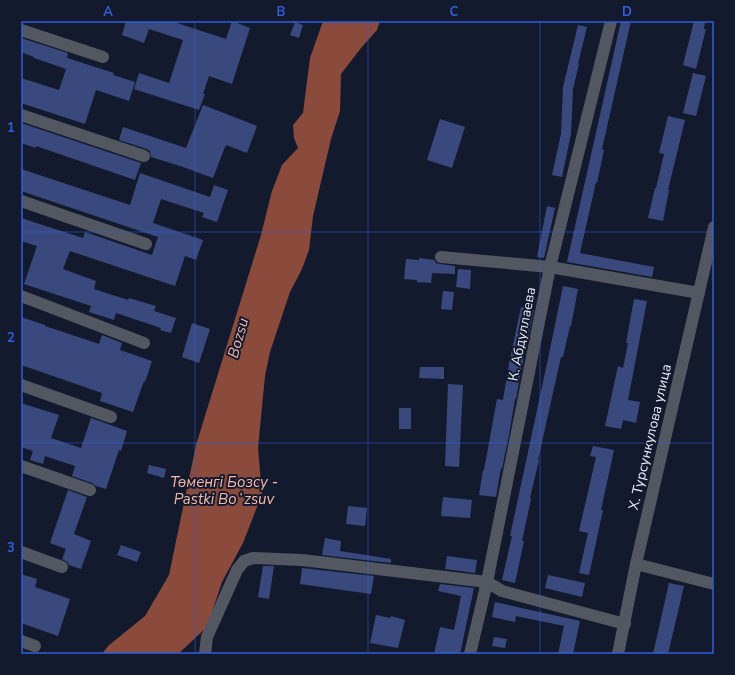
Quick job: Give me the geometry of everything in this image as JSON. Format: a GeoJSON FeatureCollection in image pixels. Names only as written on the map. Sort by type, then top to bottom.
{"type":"FeatureCollection","features":[{"type":"Feature","properties":{"kind":"street","name":"К. Абдуллаева"},"geometry":{"type":"LineString","coordinates":[[470,654],[487,582],[550,267],[611,21]]}},
{"type":"Feature","properties":{"kind":"street"},"geometry":{"type":"LineString","coordinates":[[21,30],[103,57]]}},
{"type":"Feature","properties":{"kind":"street"},"geometry":{"type":"LineString","coordinates":[[21,115],[144,156]]}},
{"type":"Feature","properties":{"kind":"street"},"geometry":{"type":"LineString","coordinates":[[21,201],[146,244]]}},
{"type":"Feature","properties":{"kind":"street","name":"Х. Турсункулова улица"},"geometry":{"type":"LineString","coordinates":[[618,654],[636,564],[714,227]]}},
{"type":"Feature","properties":{"kind":"street"},"geometry":{"type":"LineString","coordinates":[[441,257],[550,267],[699,293]]}},
{"type":"Feature","properties":{"kind":"street"},"geometry":{"type":"LineString","coordinates":[[21,296],[144,343]]}},
{"type":"Feature","properties":{"kind":"street"},"geometry":{"type":"LineString","coordinates":[[21,385],[111,417]]}},
{"type":"Feature","properties":{"kind":"street"},"geometry":{"type":"LineString","coordinates":[[21,466],[90,490]]}},
{"type":"Feature","properties":{"kind":"street"},"geometry":{"type":"LineString","coordinates":[[21,552],[62,567]]}},
{"type":"Feature","properties":{"kind":"street"},"geometry":{"type":"LineString","coordinates":[[205,654],[207,638],[237,570],[244,561],[253,558],[302,560],[487,582],[502,590],[625,624]]}},
{"type":"Feature","properties":{"kind":"street"},"geometry":{"type":"LineString","coordinates":[[636,564],[714,584]]}},
{"type":"Feature","properties":{"kind":"street"},"geometry":{"type":"LineString","coordinates":[[21,641],[35,646]]}},
{"type":"Feature","properties":{"kind":"water","name":"Төменгі Бозсу - Pastki Boʻzsuv"},"geometry":{"type":"Polygon","coordinates":[[[323,21],[380,21],[377,30],[341,74],[340,111],[331,139],[313,216],[309,250],[302,269],[290,292],[270,352],[265,376],[258,448],[262,494],[243,543],[222,582],[207,627],[178,654],[102,654],[108,646],[145,616],[169,575],[196,445],[261,235],[272,191],[282,165],[298,148],[294,138],[293,125],[303,113],[310,58],[323,21]]]}},
{"type":"Feature","properties":{"kind":"building"},"geometry":{"type":"Polygon","coordinates":[[[126,21],[171,21],[226,39],[232,21],[250,28],[232,84],[209,76],[203,94],[205,94],[199,110],[134,89],[139,73],[169,83],[183,40],[149,29],[144,43],[122,35],[126,21]]]}},
{"type":"Feature","properties":{"kind":"building"},"geometry":{"type":"Polygon","coordinates":[[[621,21],[631,21],[602,149],[604,150],[597,183],[596,182],[580,253],[654,267],[652,277],[567,262],[621,21]]]}},
{"type":"Feature","properties":{"kind":"building"},"geometry":{"type":"Polygon","coordinates":[[[694,21],[705,21],[704,29],[706,29],[696,69],[683,65],[694,21]]]}},
{"type":"Feature","properties":{"kind":"building"},"geometry":{"type":"Polygon","coordinates":[[[295,22],[303,25],[299,38],[290,35],[295,22]]]}},
{"type":"Feature","properties":{"kind":"building"},"geometry":{"type":"Polygon","coordinates":[[[578,25],[587,27],[573,89],[571,134],[562,177],[552,175],[561,134],[563,87],[578,25]]]}},
{"type":"Feature","properties":{"kind":"building"},"geometry":{"type":"Polygon","coordinates":[[[21,38],[68,53],[67,58],[114,73],[113,75],[135,82],[129,101],[96,90],[85,124],[21,103],[21,78],[59,90],[66,69],[21,52],[21,38]]]}},
{"type":"Feature","properties":{"kind":"building"},"geometry":{"type":"Polygon","coordinates":[[[693,73],[706,76],[696,116],[683,113],[693,73]]]}},
{"type":"Feature","properties":{"kind":"building"},"geometry":{"type":"Polygon","coordinates":[[[203,105],[257,126],[247,153],[226,145],[213,178],[151,157],[150,151],[147,149],[119,140],[123,127],[186,148],[203,105]]]}},
{"type":"Feature","properties":{"kind":"building"},"geometry":{"type":"Polygon","coordinates":[[[668,116],[685,120],[668,190],[663,221],[648,218],[664,154],[659,153],[668,116]]]}},
{"type":"Feature","properties":{"kind":"building"},"geometry":{"type":"Polygon","coordinates":[[[440,119],[465,127],[452,168],[427,160],[440,119]]]}},
{"type":"Feature","properties":{"kind":"building"},"geometry":{"type":"Polygon","coordinates":[[[21,123],[141,163],[135,180],[36,146],[36,148],[21,143],[21,123]]]}},
{"type":"Feature","properties":{"kind":"building"},"geometry":{"type":"Polygon","coordinates":[[[21,169],[130,205],[140,173],[210,197],[214,185],[228,190],[217,222],[202,217],[204,213],[161,199],[153,223],[203,240],[196,260],[185,256],[175,286],[70,251],[63,269],[96,281],[94,289],[128,300],[129,298],[156,306],[154,311],[176,318],[171,333],[160,330],[161,328],[116,313],[114,320],[89,312],[91,306],[24,284],[37,246],[21,241],[21,218],[83,238],[85,232],[152,255],[158,237],[21,191],[21,169]]]}},
{"type":"Feature","properties":{"kind":"building"},"geometry":{"type":"Polygon","coordinates":[[[547,206],[555,208],[544,258],[537,257],[547,206]]]}},
{"type":"Feature","properties":{"kind":"building"},"geometry":{"type":"Polygon","coordinates":[[[419,258],[434,260],[436,263],[440,264],[455,266],[455,274],[432,273],[431,283],[404,279],[406,259],[419,260],[419,258]]]}},
{"type":"Feature","properties":{"kind":"building"},"geometry":{"type":"Polygon","coordinates":[[[458,269],[471,270],[470,289],[456,287],[458,269]]]}},
{"type":"Feature","properties":{"kind":"building"},"geometry":{"type":"Polygon","coordinates":[[[563,286],[578,289],[571,326],[563,357],[561,357],[538,460],[515,583],[502,580],[563,286]]]}},
{"type":"Feature","properties":{"kind":"building"},"geometry":{"type":"Polygon","coordinates":[[[443,291],[454,292],[452,310],[441,309],[443,291]]]}},
{"type":"Feature","properties":{"kind":"building"},"geometry":{"type":"Polygon","coordinates":[[[634,299],[647,301],[628,400],[640,402],[636,423],[623,420],[621,429],[605,426],[618,366],[623,368],[634,299]]]}},
{"type":"Feature","properties":{"kind":"building"},"geometry":{"type":"Polygon","coordinates":[[[521,307],[534,310],[496,497],[479,495],[497,399],[503,400],[521,307]]]}},
{"type":"Feature","properties":{"kind":"building"},"geometry":{"type":"Polygon","coordinates":[[[21,317],[99,344],[102,335],[122,343],[120,350],[152,361],[133,412],[100,401],[102,393],[21,365],[21,317]]]}},
{"type":"Feature","properties":{"kind":"building"},"geometry":{"type":"Polygon","coordinates":[[[192,323],[210,329],[199,363],[182,357],[192,323]]]}},
{"type":"Feature","properties":{"kind":"building"},"geometry":{"type":"Polygon","coordinates":[[[420,367],[444,367],[444,379],[419,378],[420,367]]]}},
{"type":"Feature","properties":{"kind":"building"},"geometry":{"type":"Polygon","coordinates":[[[448,384],[463,385],[459,467],[445,466],[448,384]]]}},
{"type":"Feature","properties":{"kind":"building"},"geometry":{"type":"Polygon","coordinates":[[[21,403],[59,415],[51,438],[81,448],[91,418],[127,431],[106,489],[72,476],[75,466],[45,456],[43,464],[30,460],[33,451],[21,447],[21,403]]]}},
{"type":"Feature","properties":{"kind":"building"},"geometry":{"type":"Polygon","coordinates":[[[399,408],[411,408],[411,429],[399,429],[399,408]]]}},
{"type":"Feature","properties":{"kind":"building"},"geometry":{"type":"Polygon","coordinates":[[[593,446],[614,450],[589,575],[579,573],[588,533],[579,531],[596,457],[590,456],[593,446]]]}},
{"type":"Feature","properties":{"kind":"building"},"geometry":{"type":"Polygon","coordinates":[[[149,465],[166,469],[164,478],[147,473],[149,465]]]}},
{"type":"Feature","properties":{"kind":"building"},"geometry":{"type":"Polygon","coordinates":[[[68,490],[87,497],[74,534],[91,541],[81,569],[69,565],[62,559],[66,549],[50,543],[68,490]]]}},
{"type":"Feature","properties":{"kind":"building"},"geometry":{"type":"Polygon","coordinates":[[[443,497],[472,500],[470,518],[441,516],[443,497]]]}},
{"type":"Feature","properties":{"kind":"building"},"geometry":{"type":"Polygon","coordinates":[[[348,506],[367,508],[365,526],[346,524],[348,506]]]}},
{"type":"Feature","properties":{"kind":"building"},"geometry":{"type":"Polygon","coordinates":[[[325,538],[341,541],[340,551],[391,559],[391,563],[322,555],[325,538]]]}},
{"type":"Feature","properties":{"kind":"building"},"geometry":{"type":"Polygon","coordinates":[[[121,545],[141,552],[137,562],[117,555],[121,545]]]}},
{"type":"Feature","properties":{"kind":"building"},"geometry":{"type":"Polygon","coordinates":[[[447,556],[477,560],[475,573],[445,569],[447,556]]]}},
{"type":"Feature","properties":{"kind":"building"},"geometry":{"type":"Polygon","coordinates":[[[263,566],[274,566],[269,599],[258,597],[263,566]]]}},
{"type":"Feature","properties":{"kind":"building"},"geometry":{"type":"Polygon","coordinates":[[[302,568],[374,576],[371,594],[300,584],[302,568]]]}},
{"type":"Feature","properties":{"kind":"building"},"geometry":{"type":"Polygon","coordinates":[[[21,574],[37,579],[35,587],[70,599],[58,636],[21,623],[21,574]]]}},
{"type":"Feature","properties":{"kind":"building"},"geometry":{"type":"Polygon","coordinates":[[[548,575],[585,583],[582,597],[545,588],[548,575]]]}},
{"type":"Feature","properties":{"kind":"building"},"geometry":{"type":"Polygon","coordinates":[[[669,583],[684,586],[668,654],[653,654],[669,583]]]}},
{"type":"Feature","properties":{"kind":"building"},"geometry":{"type":"Polygon","coordinates":[[[440,584],[474,588],[460,654],[434,654],[440,627],[454,630],[461,596],[438,591],[440,584]]]}},
{"type":"Feature","properties":{"kind":"building"},"geometry":{"type":"Polygon","coordinates":[[[495,602],[580,621],[573,654],[558,654],[564,626],[516,616],[515,622],[492,617],[495,602]]]}},
{"type":"Feature","properties":{"kind":"building"},"geometry":{"type":"Polygon","coordinates":[[[376,615],[390,618],[391,616],[405,620],[398,648],[370,643],[376,615]]]}},
{"type":"Feature","properties":{"kind":"building"},"geometry":{"type":"Polygon","coordinates":[[[494,637],[507,639],[505,648],[492,646],[494,637]]]}},
{"type":"Feature","properties":{"kind":"water label","name":"Bozsu"},"geometry":{"type":"Point","coordinates":[238,338]}}]}
